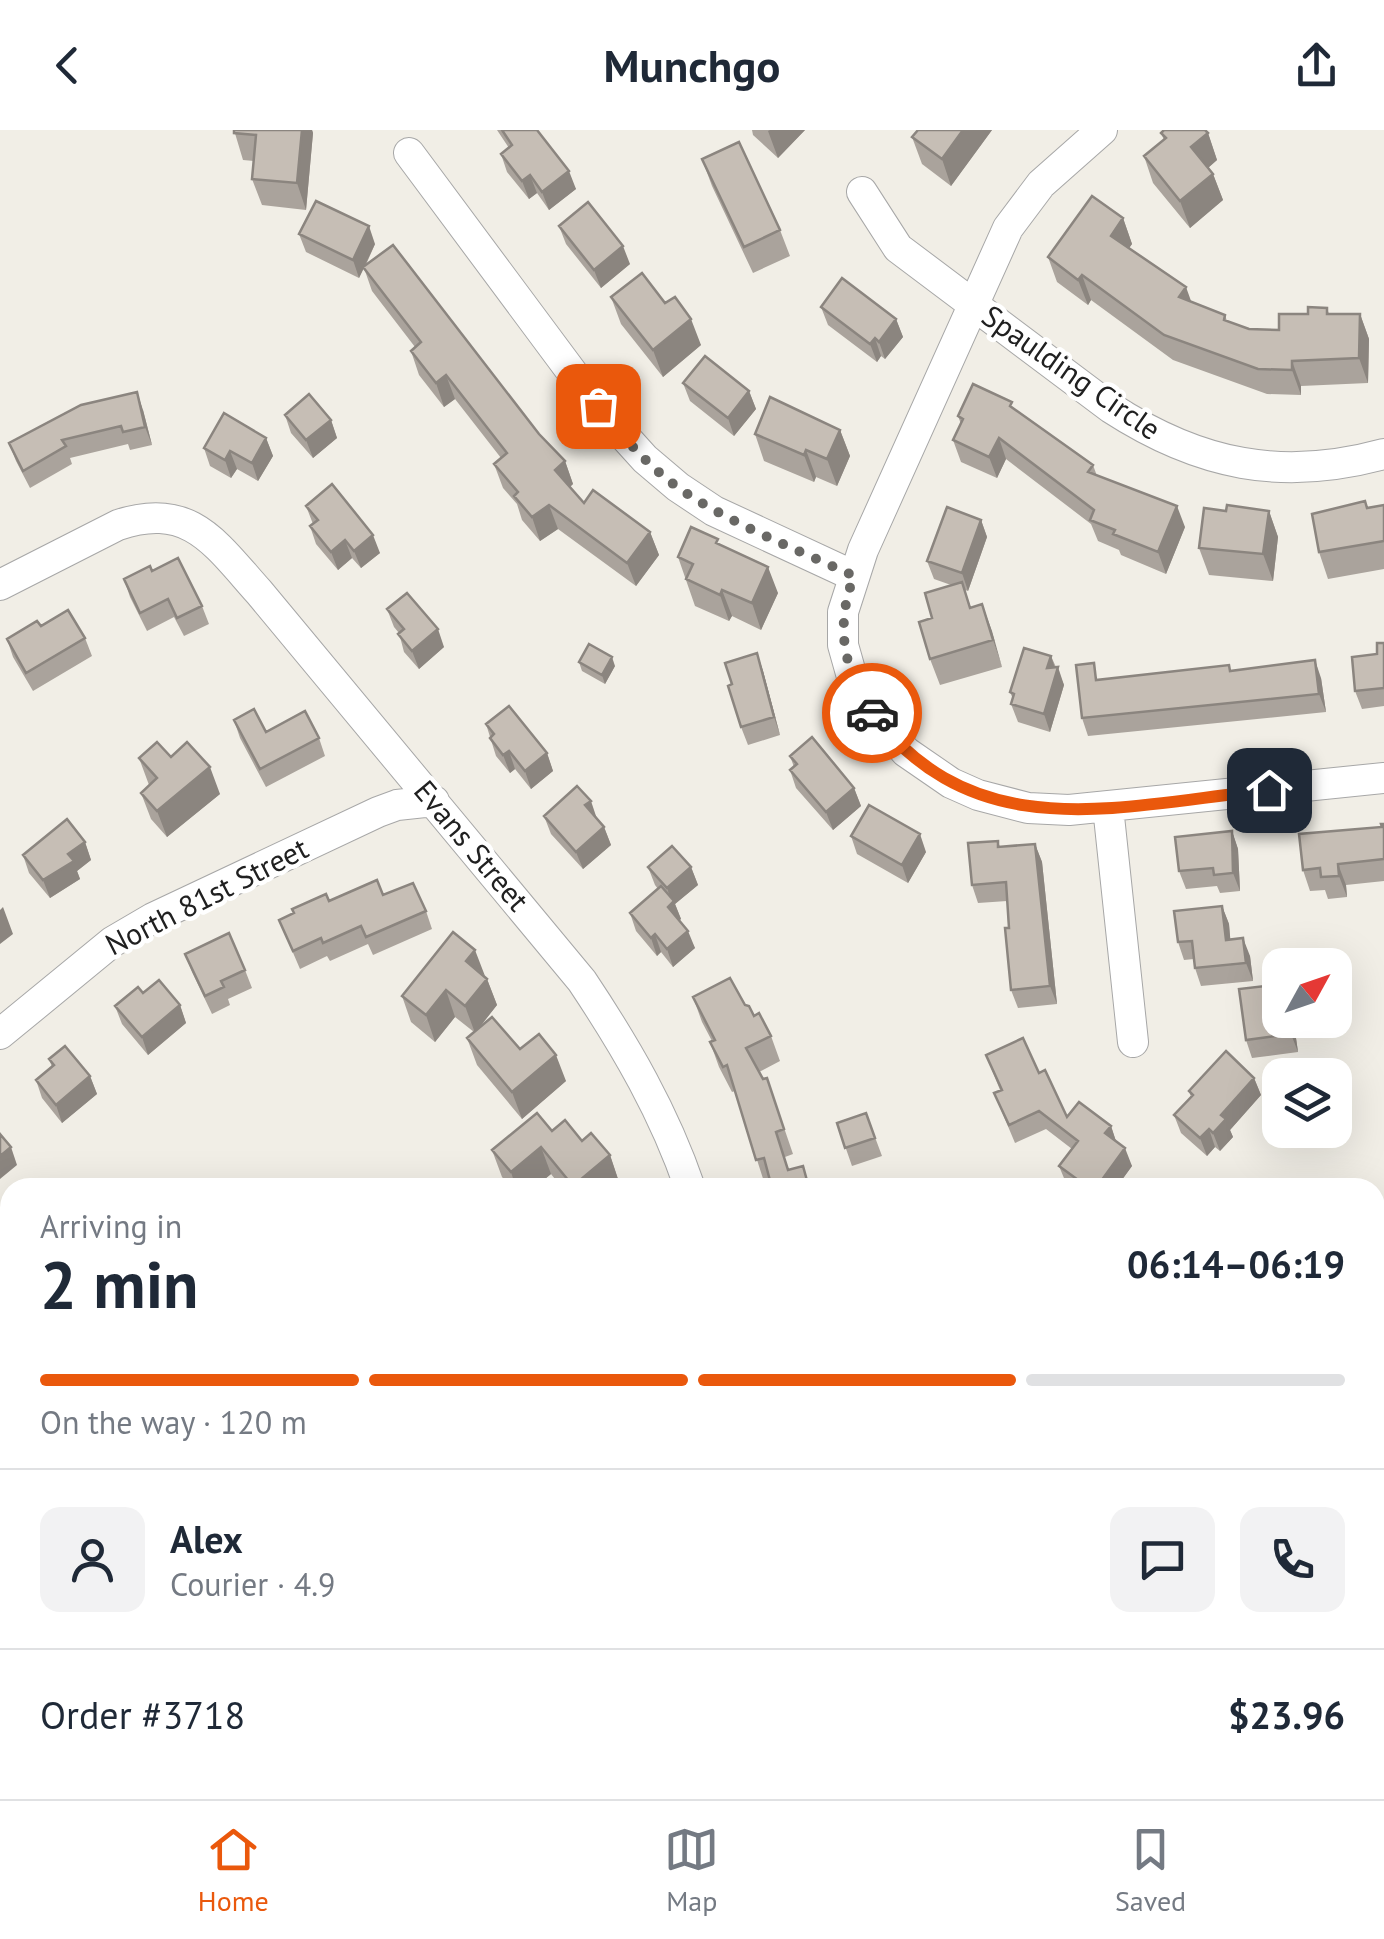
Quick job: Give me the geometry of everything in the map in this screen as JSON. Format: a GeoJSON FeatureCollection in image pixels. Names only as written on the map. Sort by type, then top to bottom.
{"type":"FeatureCollection","features":[{"type":"Feature","properties":{"kind":"street"},"geometry":{"type":"LineString","coordinates":[[1102,130],[1041,184],[1008,228],[854,576],[843,612],[843,645],[848,666],[869,710],[906,752],[951,783],[1003,803],[1069,810],[1384,778]]}},
{"type":"Feature","properties":{"kind":"street"},"geometry":{"type":"LineString","coordinates":[[409,153],[598,406],[645,459],[714,510],[854,576]]}},
{"type":"Feature","properties":{"kind":"street","name":"Spaulding Circle"},"geometry":{"type":"LineString","coordinates":[[862,192],[898,248],[1148,432],[1179,447],[1269,468],[1313,468],[1384,454]]}},
{"type":"Feature","properties":{"kind":"street","name":"Evans Street"},"geometry":{"type":"LineString","coordinates":[[0,585],[138,518],[171,518],[206,534],[259,592],[582,981],[621,1038],[652,1094],[686,1178]]}},
{"type":"Feature","properties":{"kind":"street","name":"North 81st Street"},"geometry":{"type":"LineString","coordinates":[[0,1034],[107,946],[154,918],[378,812],[397,805],[434,802]]}},
{"type":"Feature","properties":{"kind":"street"},"geometry":{"type":"LineString","coordinates":[[1108,806],[1133,1042]]}},
{"type":"Feature","properties":{"kind":"building"},"geometry":{"type":"Polygon","coordinates":[[[234,130],[302,130],[297,183],[252,179],[256,135],[234,130]]]}},
{"type":"Feature","properties":{"kind":"building"},"geometry":{"type":"Polygon","coordinates":[[[502,130],[537,130],[569,171],[542,192],[530,175],[522,181],[501,154],[512,145],[502,130]]]}},
{"type":"Feature","properties":{"kind":"building"},"geometry":{"type":"Polygon","coordinates":[[[918,130],[963,130],[942,159],[912,137],[918,130]]]}},
{"type":"Feature","properties":{"kind":"building"},"geometry":{"type":"Polygon","coordinates":[[[1161,133],[1208,133],[1191,147],[1213,174],[1180,201],[1144,156],[1166,138],[1161,133]]]}},
{"type":"Feature","properties":{"kind":"building"},"geometry":{"type":"Polygon","coordinates":[[[739,142],[780,230],[744,247],[702,159],[739,142]]]}},
{"type":"Feature","properties":{"kind":"building"},"geometry":{"type":"Polygon","coordinates":[[[1092,196],[1123,218],[1111,236],[1186,287],[1179,297],[1249,329],[1279,330],[1279,314],[1308,314],[1308,307],[1327,308],[1327,314],[1360,314],[1359,358],[1292,361],[1292,370],[1258,369],[1164,335],[1082,275],[1078,280],[1048,257],[1092,196]]]}},
{"type":"Feature","properties":{"kind":"building"},"geometry":{"type":"Polygon","coordinates":[[[316,201],[369,226],[353,260],[299,234],[316,201]]]}},
{"type":"Feature","properties":{"kind":"building"},"geometry":{"type":"Polygon","coordinates":[[[588,202],[623,246],[594,270],[559,226],[588,202]]]}},
{"type":"Feature","properties":{"kind":"building"},"geometry":{"type":"Polygon","coordinates":[[[393,245],[539,434],[565,461],[555,470],[584,503],[593,490],[650,532],[627,563],[549,505],[532,517],[514,496],[518,492],[494,464],[507,453],[446,375],[436,383],[411,351],[421,342],[363,267],[393,245]]]}},
{"type":"Feature","properties":{"kind":"building"},"geometry":{"type":"Polygon","coordinates":[[[642,273],[665,303],[675,297],[691,319],[653,350],[611,297],[642,273]]]}},
{"type":"Feature","properties":{"kind":"building"},"geometry":{"type":"Polygon","coordinates":[[[842,278],[896,319],[879,342],[875,338],[870,344],[821,307],[842,278]]]}},
{"type":"Feature","properties":{"kind":"building"},"geometry":{"type":"Polygon","coordinates":[[[705,356],[749,391],[728,418],[683,383],[705,356]]]}},
{"type":"Feature","properties":{"kind":"building"},"geometry":{"type":"Polygon","coordinates":[[[973,384],[1012,402],[1010,406],[1093,465],[1088,472],[1177,506],[1158,552],[1090,520],[1094,510],[999,438],[989,457],[953,440],[963,419],[958,416],[973,384]]]}},
{"type":"Feature","properties":{"kind":"building"},"geometry":{"type":"Polygon","coordinates":[[[137,392],[145,427],[123,432],[121,426],[62,440],[66,446],[23,471],[9,443],[81,405],[137,392]]]}},
{"type":"Feature","properties":{"kind":"building"},"geometry":{"type":"Polygon","coordinates":[[[309,394],[331,420],[306,440],[285,415],[309,394]]]}},
{"type":"Feature","properties":{"kind":"building"},"geometry":{"type":"Polygon","coordinates":[[[770,397],[840,430],[827,459],[806,450],[804,455],[755,434],[770,397]]]}},
{"type":"Feature","properties":{"kind":"building"},"geometry":{"type":"Polygon","coordinates":[[[224,413],[266,438],[252,463],[230,451],[225,460],[204,448],[224,413]]]}},
{"type":"Feature","properties":{"kind":"building"},"geometry":{"type":"Polygon","coordinates":[[[332,484],[373,535],[354,551],[345,540],[331,552],[310,526],[318,520],[306,506],[332,484]]]}},
{"type":"Feature","properties":{"kind":"building"},"geometry":{"type":"Polygon","coordinates":[[[1365,501],[1367,508],[1384,505],[1384,541],[1319,552],[1312,514],[1365,501]]]}},
{"type":"Feature","properties":{"kind":"building"},"geometry":{"type":"Polygon","coordinates":[[[1227,505],[1269,511],[1263,554],[1199,548],[1204,508],[1226,511],[1227,505]]]}},
{"type":"Feature","properties":{"kind":"building"},"geometry":{"type":"Polygon","coordinates":[[[947,507],[981,520],[962,573],[927,561],[947,507]]]}},
{"type":"Feature","properties":{"kind":"building"},"geometry":{"type":"Polygon","coordinates":[[[691,527],[768,567],[752,603],[722,590],[720,595],[686,579],[693,564],[678,557],[691,527]]]}},
{"type":"Feature","properties":{"kind":"building"},"geometry":{"type":"Polygon","coordinates":[[[178,558],[202,606],[177,618],[168,599],[140,613],[124,579],[178,558]]]}},
{"type":"Feature","properties":{"kind":"building"},"geometry":{"type":"Polygon","coordinates":[[[962,582],[970,608],[982,604],[993,640],[930,659],[919,622],[932,618],[925,593],[962,582]]]}},
{"type":"Feature","properties":{"kind":"building"},"geometry":{"type":"Polygon","coordinates":[[[407,593],[438,629],[412,651],[398,634],[404,629],[387,609],[407,593]]]}},
{"type":"Feature","properties":{"kind":"building"},"geometry":{"type":"Polygon","coordinates":[[[68,610],[85,638],[26,673],[7,639],[37,621],[41,626],[68,610]]]}},
{"type":"Feature","properties":{"kind":"building"},"geometry":{"type":"Polygon","coordinates":[[[1377,643],[1384,643],[1384,688],[1355,691],[1352,657],[1377,654],[1377,643]]]}},
{"type":"Feature","properties":{"kind":"building"},"geometry":{"type":"Polygon","coordinates":[[[589,644],[612,657],[602,675],[579,662],[589,644]]]}},
{"type":"Feature","properties":{"kind":"building"},"geometry":{"type":"Polygon","coordinates":[[[1024,648],[1051,656],[1047,668],[1058,667],[1044,714],[1011,704],[1014,694],[1010,692],[1024,648]]]}},
{"type":"Feature","properties":{"kind":"building"},"geometry":{"type":"Polygon","coordinates":[[[757,653],[774,717],[741,727],[725,663],[757,653]]]}},
{"type":"Feature","properties":{"kind":"building"},"geometry":{"type":"Polygon","coordinates":[[[1315,660],[1319,694],[1082,718],[1076,665],[1094,663],[1096,680],[1229,665],[1230,671],[1315,660]]]}},
{"type":"Feature","properties":{"kind":"building"},"geometry":{"type":"Polygon","coordinates":[[[509,706],[547,753],[525,771],[509,751],[503,755],[490,738],[494,734],[486,724],[509,706]]]}},
{"type":"Feature","properties":{"kind":"building"},"geometry":{"type":"Polygon","coordinates":[[[254,709],[266,732],[305,711],[319,738],[260,769],[234,720],[254,709]]]}},
{"type":"Feature","properties":{"kind":"building"},"geometry":{"type":"Polygon","coordinates":[[[812,737],[854,788],[826,812],[790,770],[797,764],[790,756],[812,737]]]}},
{"type":"Feature","properties":{"kind":"building"},"geometry":{"type":"Polygon","coordinates":[[[157,742],[171,757],[187,742],[210,767],[157,811],[141,793],[157,778],[139,758],[157,742]]]}},
{"type":"Feature","properties":{"kind":"building"},"geometry":{"type":"Polygon","coordinates":[[[577,786],[591,801],[585,805],[604,827],[576,852],[544,816],[577,786]]]}},
{"type":"Feature","properties":{"kind":"building"},"geometry":{"type":"Polygon","coordinates":[[[869,805],[920,834],[902,865],[851,836],[869,805]]]}},
{"type":"Feature","properties":{"kind":"building"},"geometry":{"type":"Polygon","coordinates":[[[67,819],[85,842],[68,854],[74,861],[43,880],[23,855],[67,819]]]}},
{"type":"Feature","properties":{"kind":"building"},"geometry":{"type":"Polygon","coordinates":[[[1384,824],[1384,859],[1338,864],[1339,876],[1321,877],[1320,868],[1303,870],[1299,834],[1382,827],[1384,824]]]}},
{"type":"Feature","properties":{"kind":"building"},"geometry":{"type":"Polygon","coordinates":[[[1232,831],[1233,873],[1214,875],[1213,868],[1179,871],[1175,837],[1232,831]]]}},
{"type":"Feature","properties":{"kind":"building"},"geometry":{"type":"Polygon","coordinates":[[[998,841],[998,847],[1035,844],[1050,986],[1011,990],[1005,928],[1009,928],[1006,882],[972,885],[968,843],[998,841]]]}},
{"type":"Feature","properties":{"kind":"building"},"geometry":{"type":"Polygon","coordinates":[[[672,846],[691,867],[667,888],[648,867],[672,846]]]}},
{"type":"Feature","properties":{"kind":"building"},"geometry":{"type":"Polygon","coordinates":[[[377,880],[383,895],[413,883],[426,911],[366,937],[361,926],[293,951],[279,920],[294,913],[292,909],[326,894],[329,901],[377,880]]]}},
{"type":"Feature","properties":{"kind":"building"},"geometry":{"type":"Polygon","coordinates":[[[661,886],[674,901],[668,907],[688,931],[667,949],[655,934],[651,938],[630,913],[661,886]]]}},
{"type":"Feature","properties":{"kind":"building"},"geometry":{"type":"Polygon","coordinates":[[[1222,906],[1226,940],[1243,938],[1246,963],[1195,968],[1192,941],[1178,942],[1174,911],[1222,906]]]}},
{"type":"Feature","properties":{"kind":"building"},"geometry":{"type":"Polygon","coordinates":[[[453,932],[475,950],[466,961],[487,979],[465,1006],[446,990],[426,1015],[402,996],[453,932]]]}},
{"type":"Feature","properties":{"kind":"building"},"geometry":{"type":"Polygon","coordinates":[[[229,933],[245,970],[221,981],[224,987],[205,996],[185,954],[229,933]]]}},
{"type":"Feature","properties":{"kind":"building"},"geometry":{"type":"Polygon","coordinates":[[[730,978],[754,1016],[759,1013],[771,1036],[746,1048],[763,1079],[767,1078],[784,1129],[776,1132],[788,1170],[803,1166],[806,1178],[769,1178],[764,1158],[756,1160],[727,1065],[723,1067],[710,1042],[715,1040],[693,997],[730,978]]]}},
{"type":"Feature","properties":{"kind":"building"},"geometry":{"type":"Polygon","coordinates":[[[159,980],[180,1005],[142,1037],[115,1006],[138,987],[143,993],[159,980]]]}},
{"type":"Feature","properties":{"kind":"building"},"geometry":{"type":"Polygon","coordinates":[[[1262,986],[1262,1038],[1246,1040],[1239,989],[1262,986]]]}},
{"type":"Feature","properties":{"kind":"building"},"geometry":{"type":"Polygon","coordinates":[[[492,1017],[520,1049],[539,1034],[556,1055],[512,1092],[467,1038],[492,1017]]]}},
{"type":"Feature","properties":{"kind":"building"},"geometry":{"type":"Polygon","coordinates":[[[1023,1038],[1039,1073],[1045,1070],[1067,1117],[1079,1102],[1111,1126],[1105,1133],[1125,1148],[1103,1178],[1075,1178],[1059,1166],[1078,1141],[1039,1111],[1009,1125],[994,1093],[1002,1090],[986,1055],[1023,1038]]]}},
{"type":"Feature","properties":{"kind":"building"},"geometry":{"type":"Polygon","coordinates":[[[65,1046],[90,1076],[56,1105],[36,1080],[54,1065],[49,1059],[65,1046]]]}},
{"type":"Feature","properties":{"kind":"building"},"geometry":{"type":"Polygon","coordinates":[[[1226,1051],[1254,1078],[1221,1115],[1226,1119],[1213,1133],[1209,1129],[1200,1138],[1174,1115],[1193,1095],[1189,1091],[1226,1051]]]}},
{"type":"Feature","properties":{"kind":"building"},"geometry":{"type":"Polygon","coordinates":[[[537,1113],[552,1131],[565,1120],[582,1141],[591,1133],[610,1155],[583,1178],[566,1178],[541,1147],[511,1172],[492,1150],[537,1113]]]}},
{"type":"Feature","properties":{"kind":"building"},"geometry":{"type":"Polygon","coordinates":[[[866,1113],[875,1138],[845,1148],[837,1123],[866,1113]]]}},
{"type":"Feature","properties":{"kind":"building"},"geometry":{"type":"Polygon","coordinates":[[[0,1134],[11,1147],[0,1156],[0,1134]]]}},
{"type":"Feature","properties":{"kind":"way so far"},"geometry":{"type":"LineString","coordinates":[[598,406],[620,434],[678,487],[714,510],[854,576],[843,612],[843,645],[854,684],[872,713]]}},
{"type":"Feature","properties":{"kind":"route"},"geometry":{"type":"LineString","coordinates":[[872,713],[906,752],[929,770],[978,796],[1028,808],[1069,810],[1269,790]]}}]}
